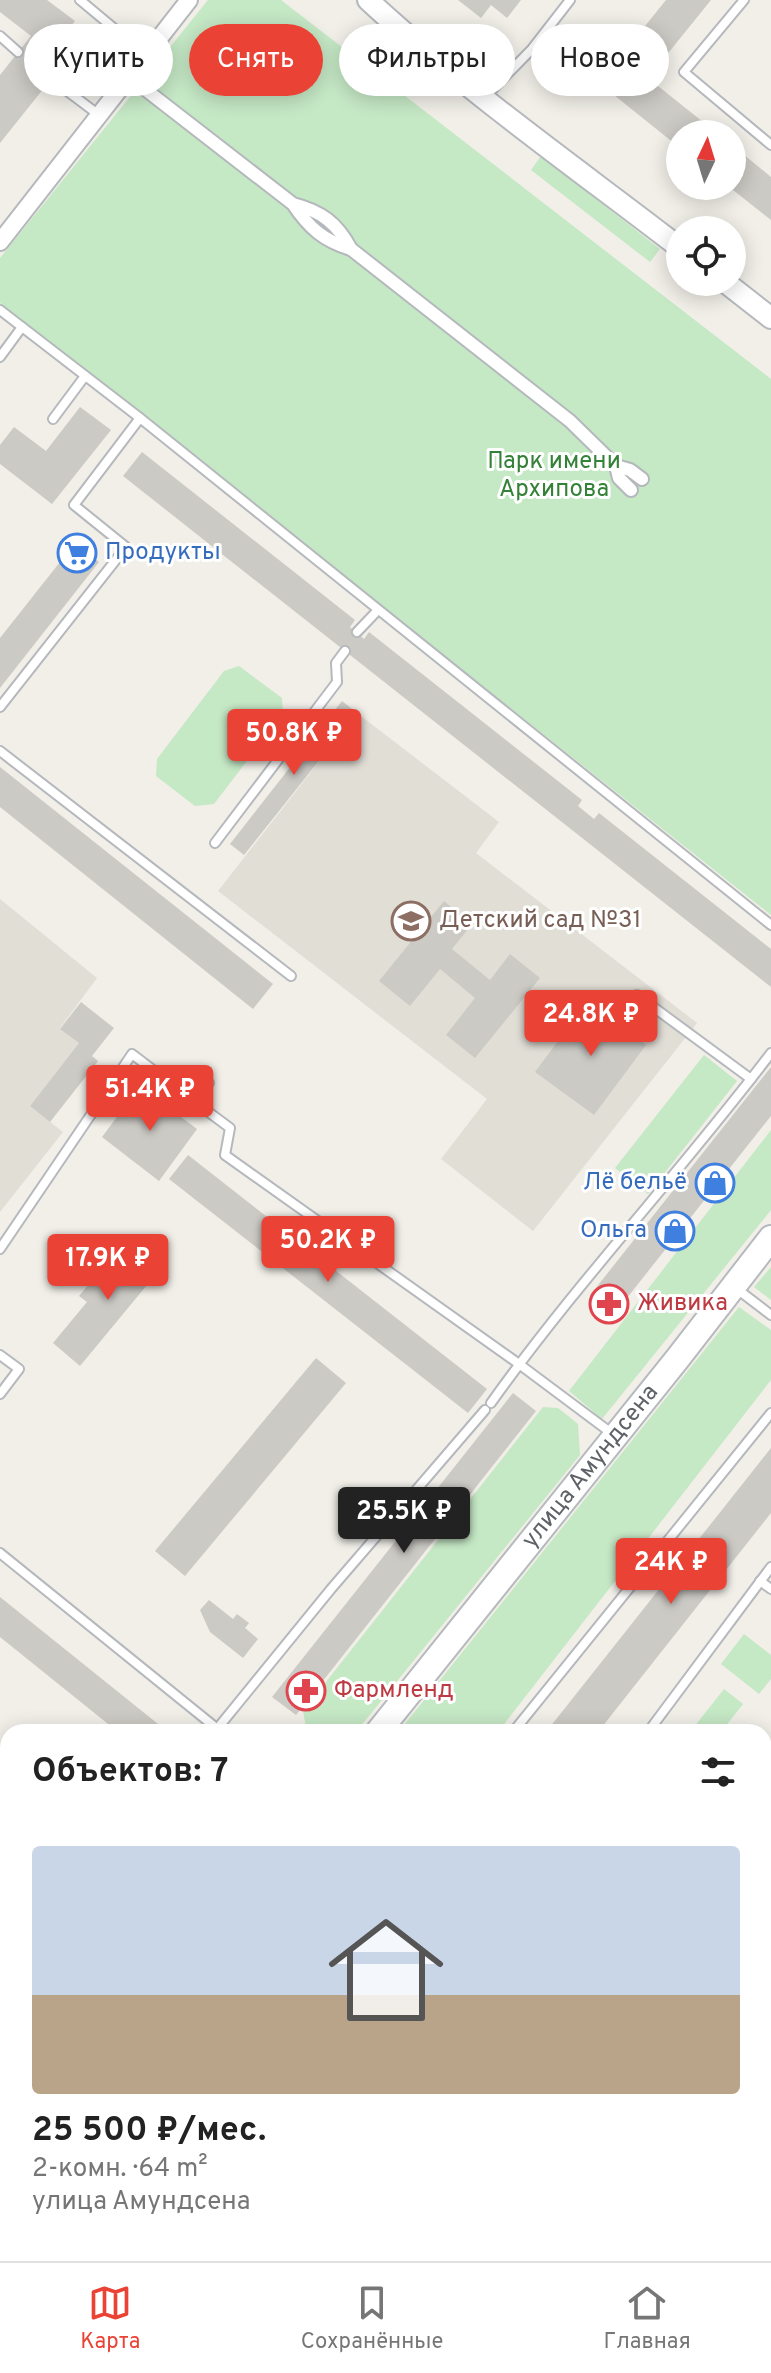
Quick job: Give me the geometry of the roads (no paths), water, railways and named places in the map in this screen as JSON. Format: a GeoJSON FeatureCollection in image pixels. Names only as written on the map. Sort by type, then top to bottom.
{"type":"FeatureCollection","features":[{"type":"Feature","properties":{"kind":"main road","name":"улица Амундсена"},"geometry":{"type":"LineString","coordinates":[[388,1724],[771,1238]]}},
{"type":"Feature","properties":{"kind":"street"},"geometry":{"type":"LineString","coordinates":[[170,24],[189,0]]}},
{"type":"Feature","properties":{"kind":"street"},"geometry":{"type":"LineString","coordinates":[[368,0],[484,98],[666,237]]}},
{"type":"Feature","properties":{"kind":"street"},"geometry":{"type":"LineString","coordinates":[[0,242],[113,96]]}},
{"type":"Feature","properties":{"kind":"street"},"geometry":{"type":"LineString","coordinates":[[154,96],[293,204],[306,224],[329,242],[351,249],[570,421],[616,466],[630,470],[642,479]]}},
{"type":"Feature","properties":{"kind":"street"},"geometry":{"type":"LineString","coordinates":[[743,296],[771,318]]}},
{"type":"Feature","properties":{"kind":"street"},"geometry":{"type":"LineString","coordinates":[[616,466],[619,478],[631,490]]}},
{"type":"Feature","properties":{"kind":"lane"},"geometry":{"type":"LineString","coordinates":[[80,0],[109,24]]}},
{"type":"Feature","properties":{"kind":"lane"},"geometry":{"type":"LineString","coordinates":[[484,98],[532,49],[570,0]]}},
{"type":"Feature","properties":{"kind":"lane"},"geometry":{"type":"LineString","coordinates":[[744,0],[684,72],[771,145]]}},
{"type":"Feature","properties":{"kind":"lane"},"geometry":{"type":"LineString","coordinates":[[0,36],[18,52]]}},
{"type":"Feature","properties":{"kind":"lane"},"geometry":{"type":"LineString","coordinates":[[74,96],[99,115]]}},
{"type":"Feature","properties":{"kind":"lane"},"geometry":{"type":"LineString","coordinates":[[0,310],[140,418],[771,925]]}},
{"type":"Feature","properties":{"kind":"lane"},"geometry":{"type":"LineString","coordinates":[[0,357],[22,327]]}},
{"type":"Feature","properties":{"kind":"lane"},"geometry":{"type":"LineString","coordinates":[[53,419],[85,376]]}},
{"type":"Feature","properties":{"kind":"lane"},"geometry":{"type":"LineString","coordinates":[[0,707],[126,547],[74,505],[140,418]]}},
{"type":"Feature","properties":{"kind":"lane"},"geometry":{"type":"LineString","coordinates":[[357,632],[378,610]]}},
{"type":"Feature","properties":{"kind":"lane"},"geometry":{"type":"LineString","coordinates":[[215,843],[337,682],[336,663],[345,651]]}},
{"type":"Feature","properties":{"kind":"lane"},"geometry":{"type":"LineString","coordinates":[[0,751],[291,976]]}},
{"type":"Feature","properties":{"kind":"lane"},"geometry":{"type":"LineString","coordinates":[[637,995],[751,1079]]}},
{"type":"Feature","properties":{"kind":"lane"},"geometry":{"type":"LineString","coordinates":[[222,1724],[331,1589],[488,1406],[562,1308],[708,1136],[771,1053]]}},
{"type":"Feature","properties":{"kind":"lane"},"geometry":{"type":"LineString","coordinates":[[0,1249],[132,1054],[230,1128],[225,1155],[519,1364],[614,1436]]}},
{"type":"Feature","properties":{"kind":"lane"},"geometry":{"type":"LineString","coordinates":[[195,1102],[209,1083]]}},
{"type":"Feature","properties":{"kind":"lane"},"geometry":{"type":"LineString","coordinates":[[733,1286],[771,1315]]}},
{"type":"Feature","properties":{"kind":"lane"},"geometry":{"type":"LineString","coordinates":[[0,1355],[19,1369],[0,1394]]}},
{"type":"Feature","properties":{"kind":"lane"},"geometry":{"type":"LineString","coordinates":[[519,1724],[771,1413]]}},
{"type":"Feature","properties":{"kind":"lane"},"geometry":{"type":"LineString","coordinates":[[0,1553],[208,1724]]}},
{"type":"Feature","properties":{"kind":"lane"},"geometry":{"type":"LineString","coordinates":[[654,1724],[771,1567]]}},
{"type":"Feature","properties":{"kind":"lane"},"geometry":{"type":"LineString","coordinates":[[760,1581],[771,1589]]}},
{"type":"Feature","properties":{"kind":"place","name":"Продукты"},"geometry":{"type":"Point","coordinates":[77,553]}},
{"type":"Feature","properties":{"kind":"place","name":"Детский сад №31"},"geometry":{"type":"Point","coordinates":[411,921]}},
{"type":"Feature","properties":{"kind":"place","name":"Лё бельё"},"geometry":{"type":"Point","coordinates":[715,1183]}},
{"type":"Feature","properties":{"kind":"place","name":"Ольга"},"geometry":{"type":"Point","coordinates":[675,1231]}},
{"type":"Feature","properties":{"kind":"place","name":"Живика"},"geometry":{"type":"Point","coordinates":[609,1304]}},
{"type":"Feature","properties":{"kind":"place","name":"Фармленд"},"geometry":{"type":"Point","coordinates":[306,1691]}},
{"type":"Feature","properties":{"kind":"park label","name":"Парк имени Архипова"},"geometry":{"type":"Point","coordinates":[554,476]}}]}
